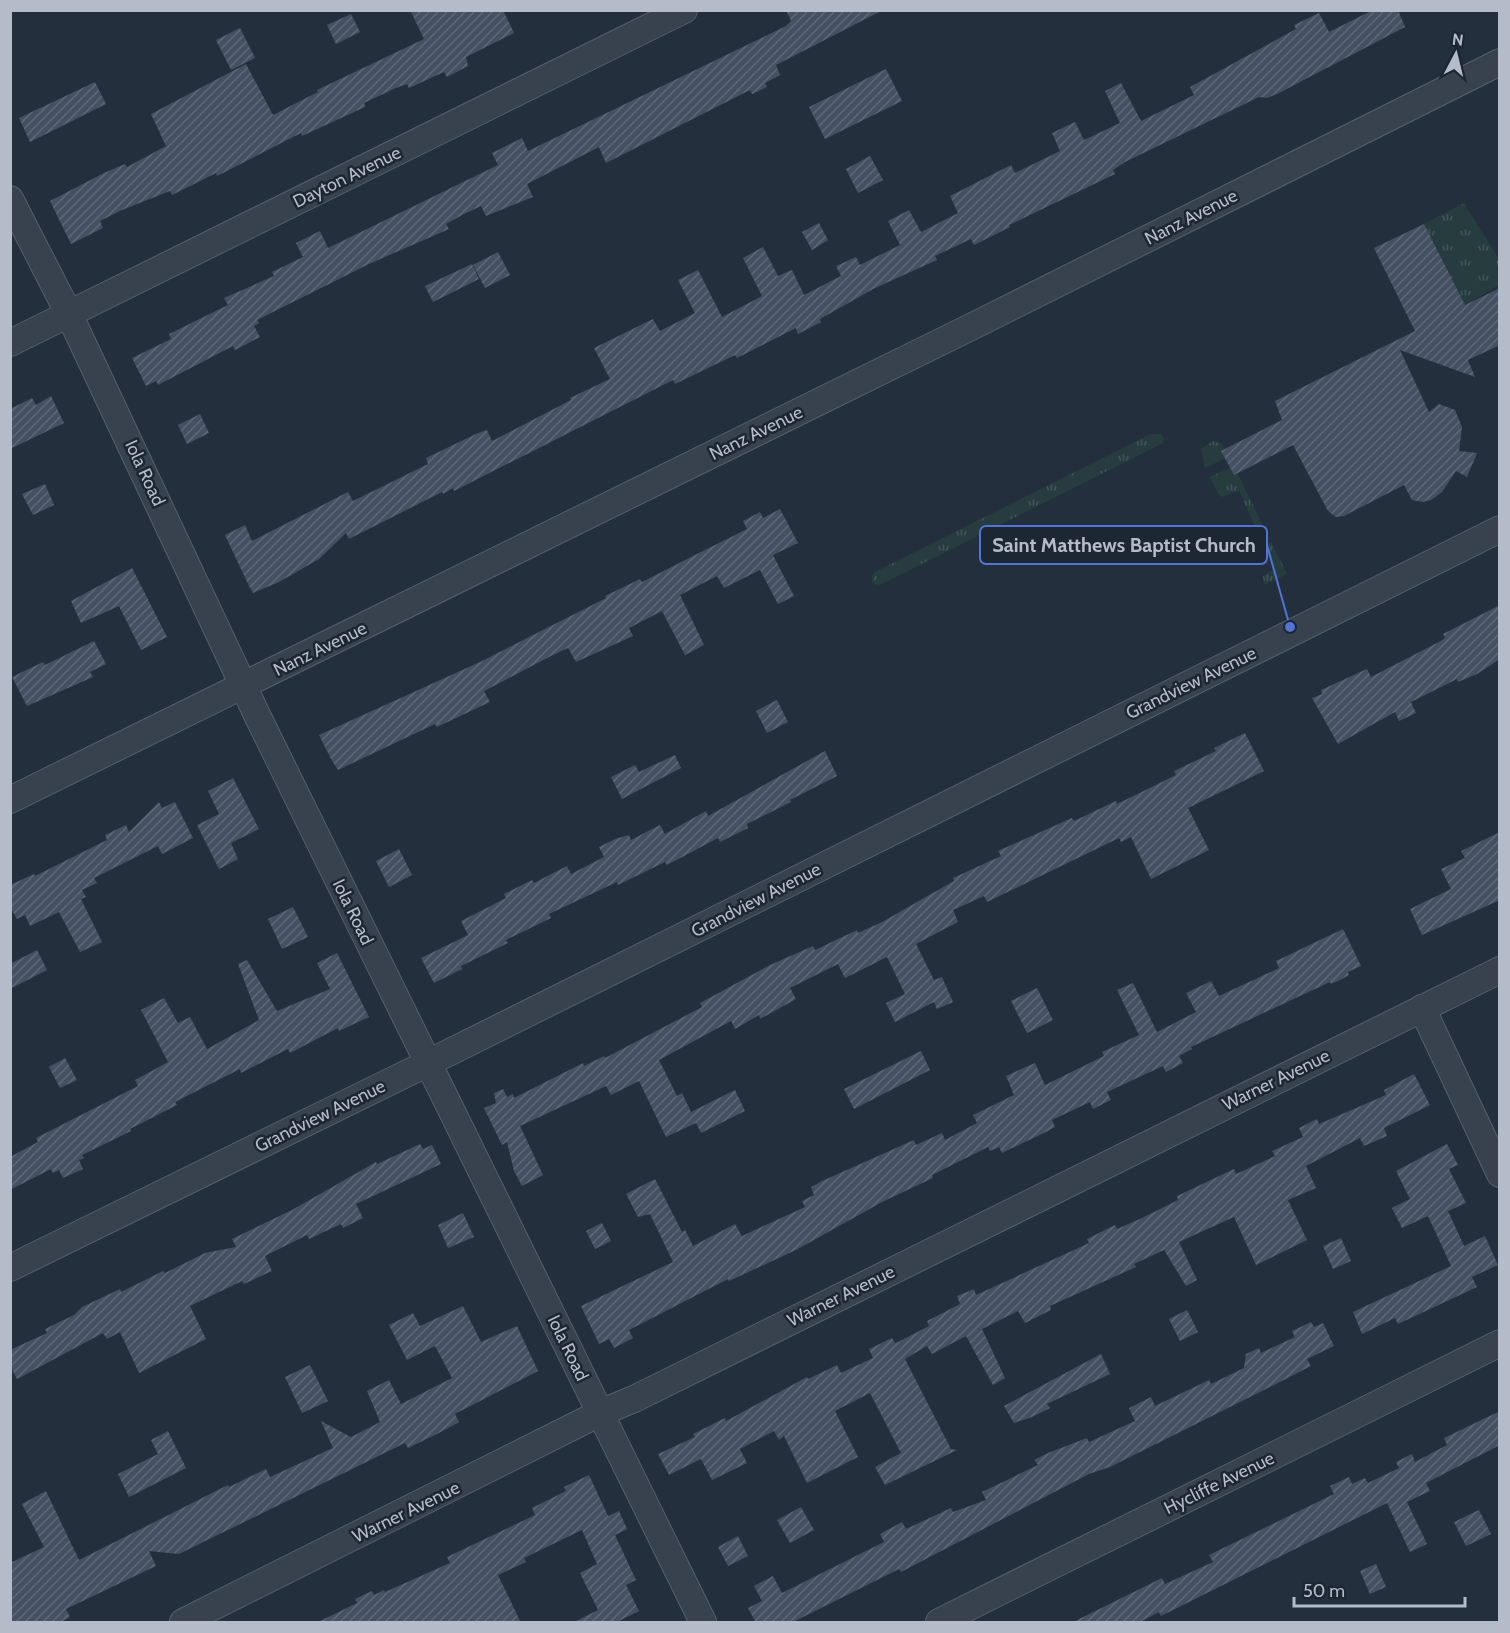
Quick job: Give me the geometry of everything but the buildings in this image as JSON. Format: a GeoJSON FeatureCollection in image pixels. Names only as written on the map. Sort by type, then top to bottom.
{"type":"FeatureCollection","features":[{"type":"Feature","properties":{"kind":"street","name":"Dayton Avenue"},"geometry":{"type":"LineString","coordinates":[[10,343],[684,10]]}},
{"type":"Feature","properties":{"kind":"street","name":"Nanz Avenue"},"geometry":{"type":"LineString","coordinates":[[10,800],[1500,62]]}},
{"type":"Feature","properties":{"kind":"street","name":"Iola Road"},"geometry":{"type":"LineString","coordinates":[[10,199],[69,314],[244,686],[703,1623]]}},
{"type":"Feature","properties":{"kind":"street","name":"Grandview Avenue"},"geometry":{"type":"LineString","coordinates":[[10,1268],[428,1063],[1500,529]]}},
{"type":"Feature","properties":{"kind":"street","name":"Warner Avenue"},"geometry":{"type":"LineString","coordinates":[[183,1623],[600,1413],[634,1399],[1500,970]]}},
{"type":"Feature","properties":{"kind":"street"},"geometry":{"type":"LineString","coordinates":[[1422,1008],[1500,1174]]}},
{"type":"Feature","properties":{"kind":"street","name":"Hycliffe Avenue"},"geometry":{"type":"LineString","coordinates":[[939,1623],[1500,1343]]}},
{"type":"Feature","properties":{"kind":"green space"},"geometry":{"type":"Polygon","coordinates":[[[1464,203],[1499,259],[1499,285],[1465,305],[1424,224],[1464,203]]]}},
{"type":"Feature","properties":{"kind":"green space"},"geometry":{"type":"Polygon","coordinates":[[[1151,434],[1161,434],[1164,438],[1163,443],[882,584],[876,585],[872,582],[873,573],[1151,434]]]}},
{"type":"Feature","properties":{"kind":"green space"},"geometry":{"type":"Polygon","coordinates":[[[1213,441],[1222,444],[1228,457],[1205,468],[1201,449],[1213,441]]]}},
{"type":"Feature","properties":{"kind":"green space"},"geometry":{"type":"Polygon","coordinates":[[[1234,466],[1269,538],[1261,541],[1239,490],[1223,497],[1218,494],[1210,477],[1234,466]]]}},
{"type":"Feature","properties":{"kind":"green space"},"geometry":{"type":"Polygon","coordinates":[[[1271,542],[1287,574],[1264,585],[1263,576],[1275,569],[1263,545],[1271,542]]]}},
{"type":"Feature","properties":{"kind":"place","name":"Saint Matthews Baptist Church"},"geometry":{"type":"Point","coordinates":[1290,627]}}]}
